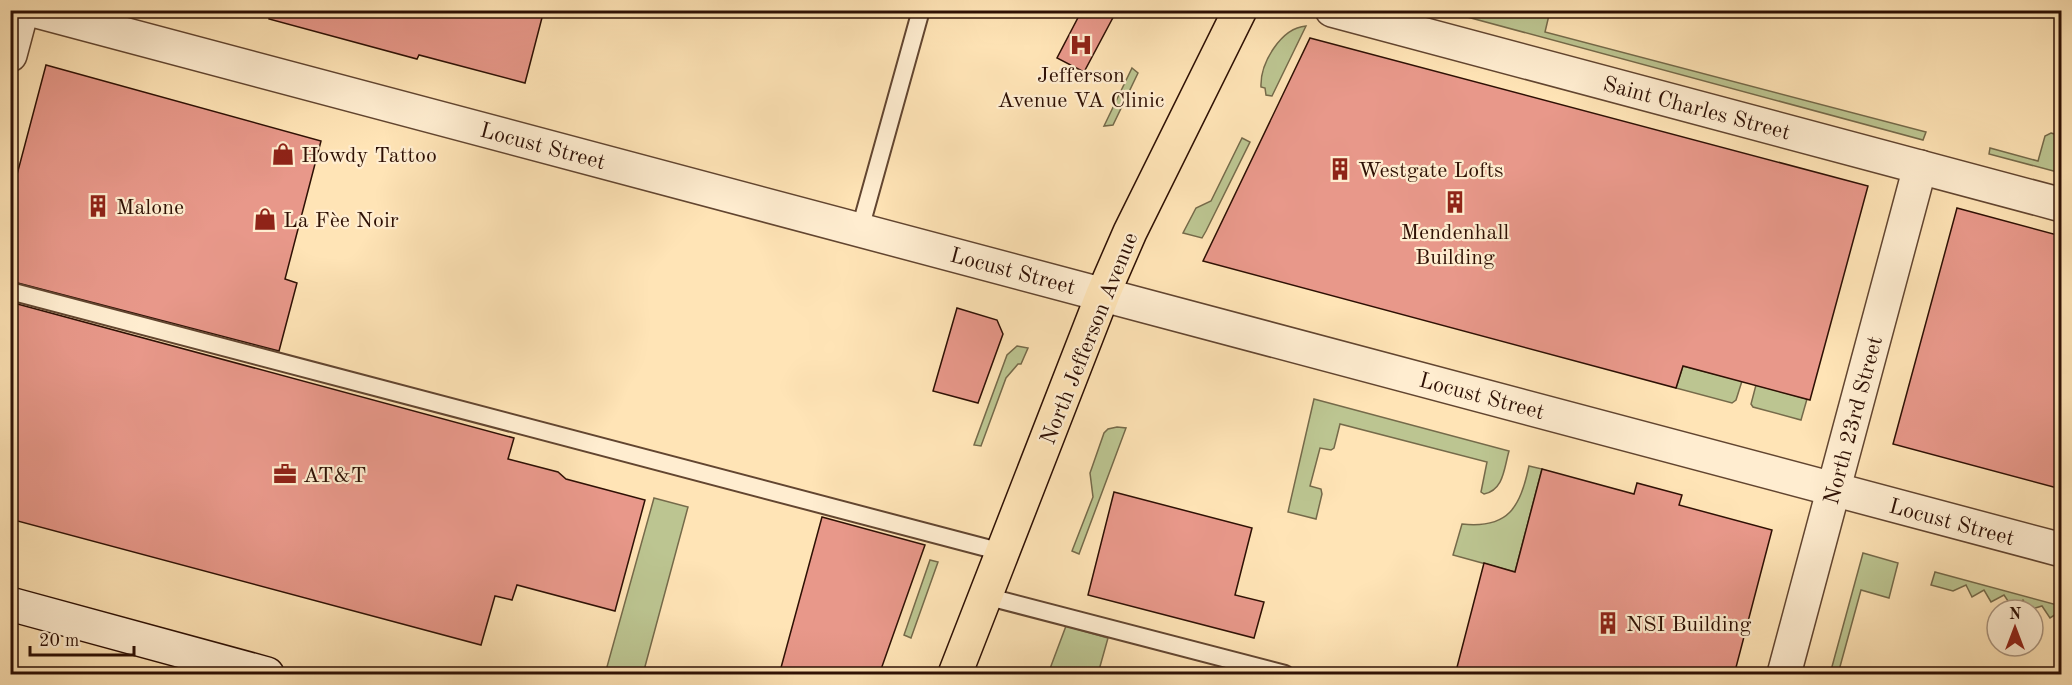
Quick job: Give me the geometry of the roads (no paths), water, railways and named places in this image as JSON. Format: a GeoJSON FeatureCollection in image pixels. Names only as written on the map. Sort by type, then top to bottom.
{"type":"FeatureCollection","features":[{"type":"Feature","properties":{"kind":"main road","name":"North Jefferson Avenue"},"geometry":{"type":"LineString","coordinates":[[955,675],[1103,294],[1130,232],[1240,10]]}},
{"type":"Feature","properties":{"kind":"street"},"geometry":{"type":"LineString","coordinates":[[10,55],[22,10]]}},
{"type":"Feature","properties":{"kind":"street","name":"Locust Street"},"geometry":{"type":"LineString","coordinates":[[33,10],[2061,549]]}},
{"type":"Feature","properties":{"kind":"street","name":"Saint Charles Street"},"geometry":{"type":"LineString","coordinates":[[1332,10],[2061,205]]}},
{"type":"Feature","properties":{"kind":"street","name":"North 23rd Street"},"geometry":{"type":"LineString","coordinates":[[1785,675],[1920,166]]}},
{"type":"Feature","properties":{"kind":"street"},"geometry":{"type":"LineString","coordinates":[[10,604],[267,675]]}},
{"type":"Feature","properties":{"kind":"lane"},"geometry":{"type":"LineString","coordinates":[[860,229],[921,10]]}},
{"type":"Feature","properties":{"kind":"lane"},"geometry":{"type":"LineString","coordinates":[[10,291],[1002,552]]}},
{"type":"Feature","properties":{"kind":"lane"},"geometry":{"type":"LineString","coordinates":[[985,596],[1285,675]]}},
{"type":"Feature","properties":{"kind":"place","name":"Jefferson Avenue VA Clinic"},"geometry":{"type":"Point","coordinates":[1081,45]}},
{"type":"Feature","properties":{"kind":"place","name":"Howdy Tattoo"},"geometry":{"type":"Point","coordinates":[283,154]}},
{"type":"Feature","properties":{"kind":"place","name":"Westgate Lofts"},"geometry":{"type":"Point","coordinates":[1340,169]}},
{"type":"Feature","properties":{"kind":"place","name":"Mendenhall Building"},"geometry":{"type":"Point","coordinates":[1455,202]}},
{"type":"Feature","properties":{"kind":"place","name":"Malone"},"geometry":{"type":"Point","coordinates":[98,206]}},
{"type":"Feature","properties":{"kind":"place","name":"La Fèe Noir"},"geometry":{"type":"Point","coordinates":[265,219]}},
{"type":"Feature","properties":{"kind":"place","name":"AT&T"},"geometry":{"type":"Point","coordinates":[285,474]}},
{"type":"Feature","properties":{"kind":"place","name":"NSI Building"},"geometry":{"type":"Point","coordinates":[1608,623]}}]}
